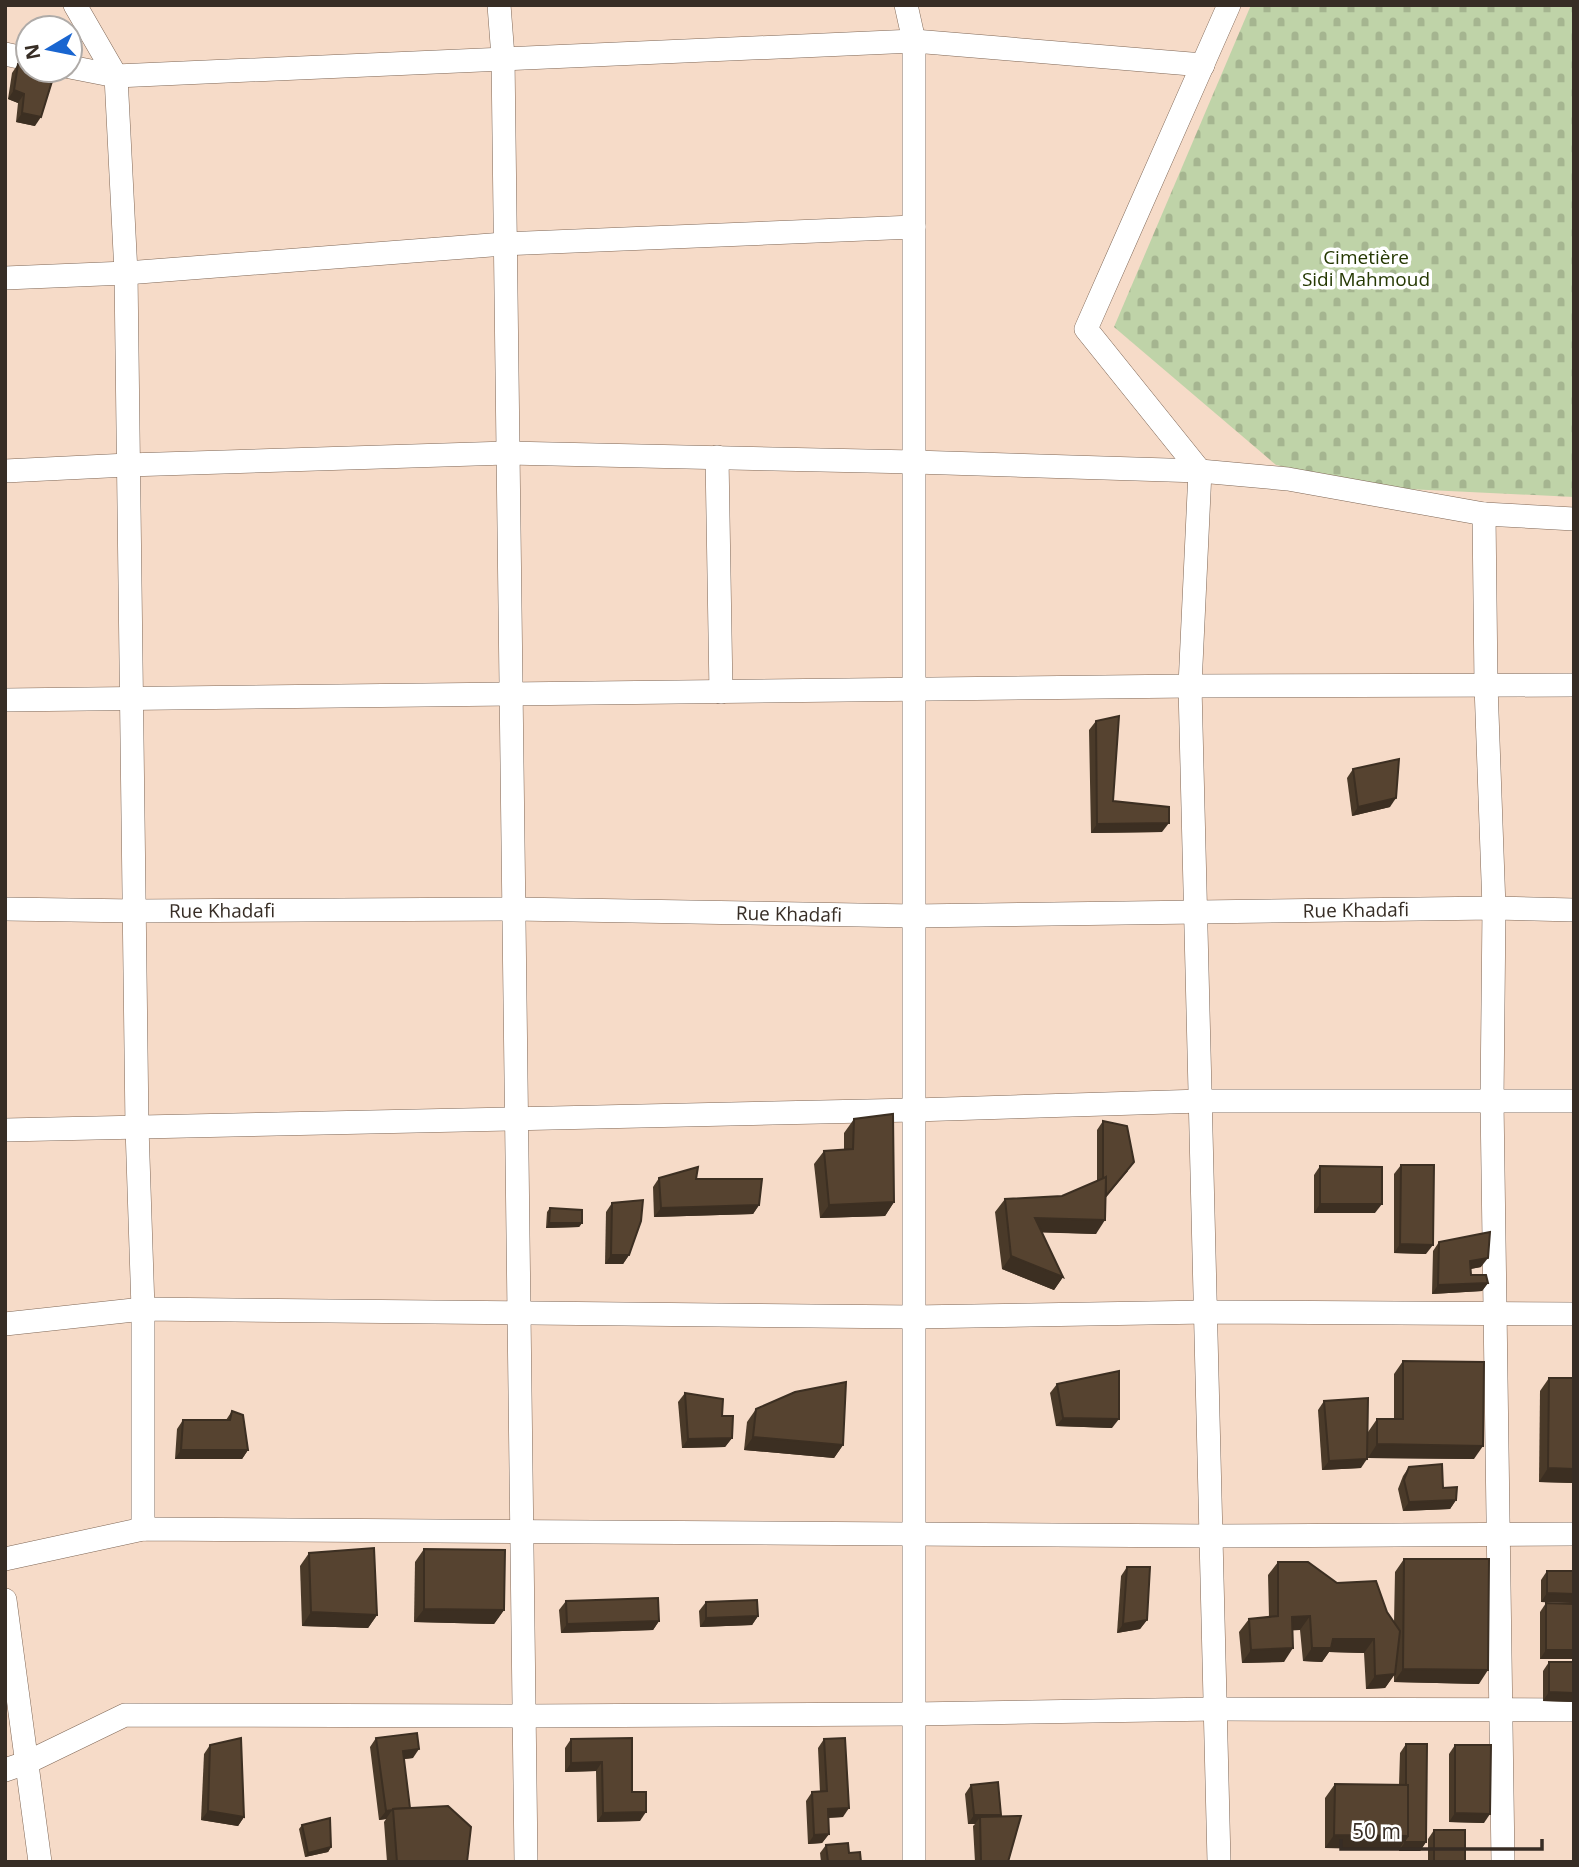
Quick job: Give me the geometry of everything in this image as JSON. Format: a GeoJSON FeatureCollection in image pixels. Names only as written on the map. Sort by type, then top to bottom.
{"type":"FeatureCollection","features":[{"type":"Feature","properties":{"kind":"street"},"geometry":{"type":"LineString","coordinates":[[75,5],[116,76],[126,273],[137,1128],[143,1309],[143,1529]]}},
{"type":"Feature","properties":{"kind":"street"},"geometry":{"type":"LineString","coordinates":[[499,5],[503,57],[526,1862]]}},
{"type":"Feature","properties":{"kind":"street"},"geometry":{"type":"LineString","coordinates":[[906,5],[914,41],[914,1862]]}},
{"type":"Feature","properties":{"kind":"street"},"geometry":{"type":"LineString","coordinates":[[1219,1862],[1190,685],[1200,471],[1086,329],[1229,5]]}},
{"type":"Feature","properties":{"kind":"street"},"geometry":{"type":"LineString","coordinates":[[84,70],[116,76],[914,41],[1203,65]]}},
{"type":"Feature","properties":{"kind":"street"},"geometry":{"type":"LineString","coordinates":[[5,278],[126,273],[504,244],[914,227]]}},
{"type":"Feature","properties":{"kind":"street"},"geometry":{"type":"LineString","coordinates":[[5,471],[507,453],[914,462],[1200,471],[1288,479],[1484,514],[1574,519]]}},
{"type":"Feature","properties":{"kind":"street"},"geometry":{"type":"LineString","coordinates":[[718,457],[721,692]]}},
{"type":"Feature","properties":{"kind":"street"},"geometry":{"type":"LineString","coordinates":[[1484,514],[1486,685],[1494,908],[1492,1101],[1503,1862]]}},
{"type":"Feature","properties":{"kind":"street"},"geometry":{"type":"LineString","coordinates":[[5,700],[1190,685],[1574,685]]}},
{"type":"Feature","properties":{"kind":"street","name":"Rue Khadafi"},"geometry":{"type":"LineString","coordinates":[[5,909],[515,909],[914,916],[1494,908],[1574,910]]}},
{"type":"Feature","properties":{"kind":"street"},"geometry":{"type":"LineString","coordinates":[[5,1130],[1202,1101],[1574,1101]]}},
{"type":"Feature","properties":{"kind":"street"},"geometry":{"type":"LineString","coordinates":[[5,1324],[143,1309],[914,1317],[1207,1312],[1574,1314]]}},
{"type":"Feature","properties":{"kind":"street"},"geometry":{"type":"LineString","coordinates":[[5,1559],[143,1529],[1212,1536],[1574,1534]]}},
{"type":"Feature","properties":{"kind":"street"},"geometry":{"type":"LineString","coordinates":[[5,1600],[16,1767],[40,1862]]}},
{"type":"Feature","properties":{"kind":"street"},"geometry":{"type":"LineString","coordinates":[[16,1767],[125,1715],[524,1716],[1216,1709],[1574,1710]]}},
{"type":"Feature","properties":{"kind":"green space","name":"Cimetière Sidi Mahmoud"},"geometry":{"type":"Polygon","coordinates":[[[1251,5],[1574,5],[1574,497],[1387,488],[1276,465],[1114,327],[1251,5]]]}},
{"type":"Feature","properties":{"kind":"building"},"geometry":{"type":"Polygon","coordinates":[[[15,84],[51,84],[41,117],[22,113],[24,94],[14,90],[15,84]]]}},
{"type":"Feature","properties":{"kind":"building"},"geometry":{"type":"Polygon","coordinates":[[[1119,716],[1113,801],[1169,807],[1169,823],[1097,824],[1096,721],[1119,716]]]}},
{"type":"Feature","properties":{"kind":"building"},"geometry":{"type":"Polygon","coordinates":[[[1399,759],[1396,798],[1358,807],[1353,769],[1399,759]]]}},
{"type":"Feature","properties":{"kind":"building"},"geometry":{"type":"Polygon","coordinates":[[[893,1114],[894,1202],[829,1205],[824,1151],[853,1149],[854,1119],[893,1114]]]}},
{"type":"Feature","properties":{"kind":"building"},"geometry":{"type":"Polygon","coordinates":[[[1103,1121],[1127,1126],[1134,1162],[1106,1196],[1106,1177],[1103,1179],[1103,1121]]]}},
{"type":"Feature","properties":{"kind":"building"},"geometry":{"type":"Polygon","coordinates":[[[1401,1165],[1434,1165],[1433,1245],[1400,1244],[1401,1165]]]}},
{"type":"Feature","properties":{"kind":"building"},"geometry":{"type":"Polygon","coordinates":[[[1320,1166],[1382,1167],[1382,1204],[1320,1204],[1320,1166]]]}},
{"type":"Feature","properties":{"kind":"building"},"geometry":{"type":"Polygon","coordinates":[[[698,1167],[696,1179],[762,1179],[759,1205],[661,1208],[659,1178],[698,1167]]]}},
{"type":"Feature","properties":{"kind":"building"},"geometry":{"type":"Polygon","coordinates":[[[1106,1177],[1105,1220],[1035,1218],[1063,1277],[1011,1256],[1005,1199],[1062,1196],[1106,1177]]]}},
{"type":"Feature","properties":{"kind":"building"},"geometry":{"type":"Polygon","coordinates":[[[643,1200],[641,1221],[629,1255],[611,1255],[612,1203],[643,1200]]]}},
{"type":"Feature","properties":{"kind":"building"},"geometry":{"type":"Polygon","coordinates":[[[550,1208],[582,1210],[582,1223],[549,1223],[550,1208]]]}},
{"type":"Feature","properties":{"kind":"building"},"geometry":{"type":"Polygon","coordinates":[[[1490,1232],[1488,1258],[1470,1261],[1471,1275],[1486,1275],[1488,1283],[1438,1285],[1439,1242],[1490,1232]]]}},
{"type":"Feature","properties":{"kind":"building"},"geometry":{"type":"Polygon","coordinates":[[[1403,1361],[1484,1362],[1483,1446],[1377,1444],[1377,1419],[1403,1419],[1403,1361]]]}},
{"type":"Feature","properties":{"kind":"building"},"geometry":{"type":"Polygon","coordinates":[[[1119,1371],[1119,1419],[1063,1418],[1057,1384],[1119,1371]]]}},
{"type":"Feature","properties":{"kind":"building"},"geometry":{"type":"Polygon","coordinates":[[[1549,1378],[1574,1378],[1574,1469],[1548,1468],[1549,1378]]]}},
{"type":"Feature","properties":{"kind":"building"},"geometry":{"type":"Polygon","coordinates":[[[846,1382],[843,1445],[753,1437],[756,1409],[795,1392],[846,1382]]]}},
{"type":"Feature","properties":{"kind":"building"},"geometry":{"type":"Polygon","coordinates":[[[685,1393],[723,1399],[722,1416],[733,1416],[732,1438],[688,1439],[685,1393]]]}},
{"type":"Feature","properties":{"kind":"building"},"geometry":{"type":"Polygon","coordinates":[[[1368,1398],[1367,1459],[1329,1461],[1324,1401],[1368,1398]]]}},
{"type":"Feature","properties":{"kind":"building"},"geometry":{"type":"Polygon","coordinates":[[[232,1411],[243,1415],[248,1450],[181,1450],[183,1420],[230,1420],[232,1411]]]}},
{"type":"Feature","properties":{"kind":"building"},"geometry":{"type":"Polygon","coordinates":[[[1442,1464],[1443,1488],[1457,1487],[1456,1500],[1409,1502],[1404,1480],[1409,1467],[1442,1464]]]}},
{"type":"Feature","properties":{"kind":"building"},"geometry":{"type":"Polygon","coordinates":[[[374,1548],[377,1615],[311,1612],[309,1553],[374,1548]]]}},
{"type":"Feature","properties":{"kind":"building"},"geometry":{"type":"Polygon","coordinates":[[[424,1549],[505,1550],[504,1610],[424,1609],[424,1549]]]}},
{"type":"Feature","properties":{"kind":"building"},"geometry":{"type":"Polygon","coordinates":[[[1404,1559],[1489,1559],[1488,1670],[1403,1669],[1404,1559]]]}},
{"type":"Feature","properties":{"kind":"building"},"geometry":{"type":"Polygon","coordinates":[[[1278,1562],[1308,1562],[1337,1583],[1376,1581],[1387,1612],[1400,1631],[1395,1674],[1375,1676],[1374,1639],[1333,1639],[1331,1648],[1312,1648],[1310,1616],[1292,1617],[1293,1648],[1251,1650],[1249,1619],[1278,1616],[1278,1562]]]}},
{"type":"Feature","properties":{"kind":"building"},"geometry":{"type":"Polygon","coordinates":[[[1127,1567],[1150,1567],[1147,1620],[1123,1624],[1127,1567]]]}},
{"type":"Feature","properties":{"kind":"building"},"geometry":{"type":"Polygon","coordinates":[[[1547,1571],[1574,1571],[1574,1594],[1547,1593],[1547,1571]]]}},
{"type":"Feature","properties":{"kind":"building"},"geometry":{"type":"Polygon","coordinates":[[[658,1598],[659,1621],[567,1624],[566,1601],[658,1598]]]}},
{"type":"Feature","properties":{"kind":"building"},"geometry":{"type":"Polygon","coordinates":[[[757,1600],[758,1616],[706,1618],[706,1602],[757,1600]]]}},
{"type":"Feature","properties":{"kind":"building"},"geometry":{"type":"Polygon","coordinates":[[[1546,1603],[1574,1604],[1574,1650],[1546,1650],[1546,1603]]]}},
{"type":"Feature","properties":{"kind":"building"},"geometry":{"type":"Polygon","coordinates":[[[1549,1662],[1574,1662],[1574,1693],[1549,1692],[1549,1662]]]}},
{"type":"Feature","properties":{"kind":"building"},"geometry":{"type":"Polygon","coordinates":[[[417,1733],[419,1749],[403,1751],[410,1808],[386,1811],[376,1738],[417,1733]]]}},
{"type":"Feature","properties":{"kind":"building"},"geometry":{"type":"Polygon","coordinates":[[[241,1738],[244,1817],[208,1811],[210,1745],[241,1738]]]}},
{"type":"Feature","properties":{"kind":"building"},"geometry":{"type":"Polygon","coordinates":[[[632,1738],[632,1792],[646,1792],[646,1812],[603,1813],[602,1762],[571,1763],[571,1739],[632,1738]]]}},
{"type":"Feature","properties":{"kind":"building"},"geometry":{"type":"Polygon","coordinates":[[[845,1738],[849,1808],[828,1809],[829,1834],[814,1835],[812,1792],[827,1791],[824,1739],[845,1738]]]}},
{"type":"Feature","properties":{"kind":"building"},"geometry":{"type":"Polygon","coordinates":[[[1406,1744],[1427,1744],[1426,1842],[1405,1842],[1408,1836],[1406,1744]]]}},
{"type":"Feature","properties":{"kind":"building"},"geometry":{"type":"Polygon","coordinates":[[[1455,1745],[1491,1745],[1490,1814],[1455,1813],[1455,1745]]]}},
{"type":"Feature","properties":{"kind":"building"},"geometry":{"type":"Polygon","coordinates":[[[998,1782],[1001,1815],[974,1815],[971,1785],[998,1782]]]}},
{"type":"Feature","properties":{"kind":"building"},"geometry":{"type":"Polygon","coordinates":[[[1335,1784],[1408,1785],[1408,1836],[1334,1835],[1335,1784]]]}},
{"type":"Feature","properties":{"kind":"building"},"geometry":{"type":"Polygon","coordinates":[[[448,1806],[471,1827],[467,1862],[397,1862],[393,1809],[448,1806]]]}},
{"type":"Feature","properties":{"kind":"building"},"geometry":{"type":"Polygon","coordinates":[[[1021,1816],[1008,1862],[981,1862],[980,1817],[1021,1816]]]}},
{"type":"Feature","properties":{"kind":"building"},"geometry":{"type":"Polygon","coordinates":[[[330,1818],[331,1847],[308,1853],[302,1825],[330,1818]]]}},
{"type":"Feature","properties":{"kind":"building"},"geometry":{"type":"Polygon","coordinates":[[[1434,1830],[1465,1830],[1465,1862],[1434,1862],[1434,1830]]]}},
{"type":"Feature","properties":{"kind":"building"},"geometry":{"type":"Polygon","coordinates":[[[848,1843],[849,1853],[860,1852],[861,1862],[828,1862],[826,1845],[848,1843]]]}}]}
